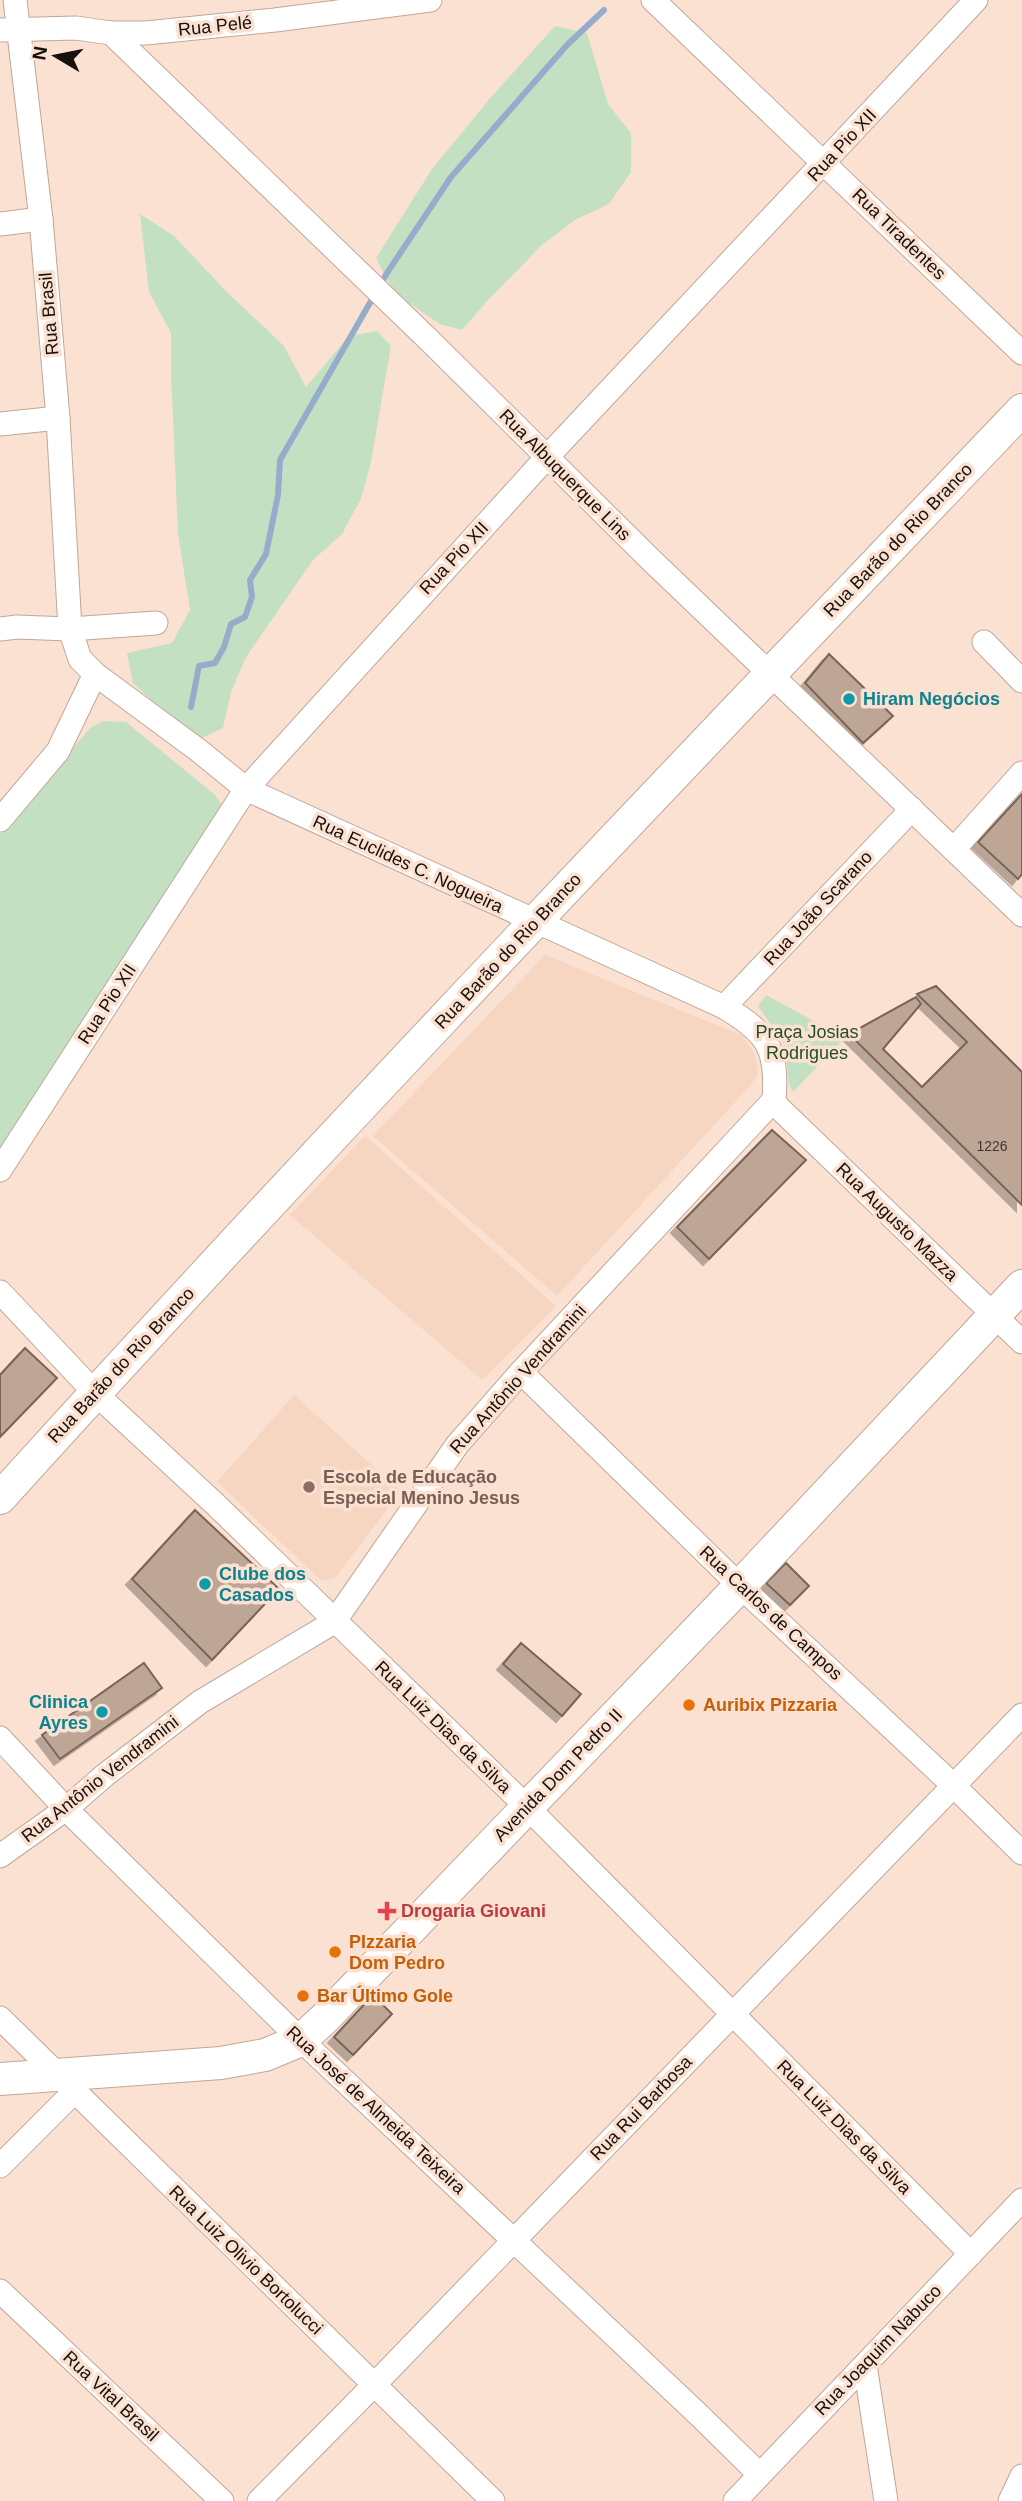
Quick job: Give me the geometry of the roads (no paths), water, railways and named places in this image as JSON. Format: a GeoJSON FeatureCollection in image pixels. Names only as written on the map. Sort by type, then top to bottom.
{"type":"FeatureCollection","features":[{"type":"Feature","properties":{"kind":"main road","name":"Rua Barão do Rio Branco"},"geometry":{"type":"LineString","coordinates":[[0,1498],[535,922],[1022,410]]}},
{"type":"Feature","properties":{"kind":"main road","name":"Avenida Dom Pedro II"},"geometry":{"type":"LineString","coordinates":[[0,2079],[65,2083],[221,2063],[265,2055],[301,2040],[528,1808],[1022,1286]]}},
{"type":"Feature","properties":{"kind":"street","name":"Rua Brasil"},"geometry":{"type":"LineString","coordinates":[[15,0],[9,29],[41,219],[58,418],[69,629]]}},
{"type":"Feature","properties":{"kind":"street","name":"Rua Pelé"},"geometry":{"type":"LineString","coordinates":[[9,29],[76,28],[111,33],[146,33],[430,0]]}},
{"type":"Feature","properties":{"kind":"street","name":"Rua Tiradentes"},"geometry":{"type":"LineString","coordinates":[[653,0],[1022,353]]}},
{"type":"Feature","properties":{"kind":"street","name":"Rua Pio XII"},"geometry":{"type":"LineString","coordinates":[[0,1170],[246,789],[547,457],[976,0]]}},
{"type":"Feature","properties":{"kind":"street","name":"Rua Albuquerque Lins"},"geometry":{"type":"LineString","coordinates":[[111,33],[770,674],[1022,915]]}},
{"type":"Feature","properties":{"kind":"street"},"geometry":{"type":"LineString","coordinates":[[0,224],[41,219]]}},
{"type":"Feature","properties":{"kind":"street"},"geometry":{"type":"LineString","coordinates":[[0,424],[58,418]]}},
{"type":"Feature","properties":{"kind":"street"},"geometry":{"type":"LineString","coordinates":[[0,629],[17,626],[69,629],[156,623]]}},
{"type":"Feature","properties":{"kind":"street","name":"Rua Euclides C. Nogueira"},"geometry":{"type":"LineString","coordinates":[[69,629],[80,659],[95,674],[246,789],[724,1007],[753,1024],[769,1049],[776,1072],[774,1100]]}},
{"type":"Feature","properties":{"kind":"street"},"geometry":{"type":"LineString","coordinates":[[984,642],[1022,681]]}},
{"type":"Feature","properties":{"kind":"street"},"geometry":{"type":"LineString","coordinates":[[0,820],[58,751],[95,674]]}},
{"type":"Feature","properties":{"kind":"street"},"geometry":{"type":"LineString","coordinates":[[954,849],[1022,773]]}},
{"type":"Feature","properties":{"kind":"street","name":"Rua João Scarano"},"geometry":{"type":"LineString","coordinates":[[724,1007],[912,809]]}},
{"type":"Feature","properties":{"kind":"street","name":"Rua Augusto Mazza"},"geometry":{"type":"LineString","coordinates":[[774,1100],[778,1107],[1022,1342]]}},
{"type":"Feature","properties":{"kind":"street","name":"Rua Antônio Vendramini"},"geometry":{"type":"LineString","coordinates":[[0,1856],[66,1810],[106,1775],[200,1702],[334,1622],[452,1452],[521,1371],[774,1100]]}},
{"type":"Feature","properties":{"kind":"street","name":"Rua Luiz Dias da Silva"},"geometry":{"type":"LineString","coordinates":[[0,1292],[95,1393],[215,1504],[528,1808],[971,2254]]}},
{"type":"Feature","properties":{"kind":"street","name":"Rua Carlos de Campos"},"geometry":{"type":"LineString","coordinates":[[521,1371],[740,1586],[1022,1853]]}},
{"type":"Feature","properties":{"kind":"street","name":"Rua Rui Barbosa"},"geometry":{"type":"LineString","coordinates":[[259,2501],[1022,1715]]}},
{"type":"Feature","properties":{"kind":"street","name":"Rua José de Almeida Teixeira"},"geometry":{"type":"LineString","coordinates":[[0,1738],[66,1810],[301,2040],[759,2474]]}},
{"type":"Feature","properties":{"kind":"street","name":"Rua Luiz Olivio Bortolucci"},"geometry":{"type":"LineString","coordinates":[[0,2018],[493,2501]]}},
{"type":"Feature","properties":{"kind":"street"},"geometry":{"type":"LineString","coordinates":[[0,2166],[65,2083]]}},
{"type":"Feature","properties":{"kind":"street","name":"Rua Joaquim Nabuco"},"geometry":{"type":"LineString","coordinates":[[735,2501],[1022,2200]]}},
{"type":"Feature","properties":{"kind":"street","name":"Rua Vital Brasil"},"geometry":{"type":"LineString","coordinates":[[0,2291],[222,2501]]}},
{"type":"Feature","properties":{"kind":"street"},"geometry":{"type":"LineString","coordinates":[[865,2365],[886,2501]]}},
{"type":"Feature","properties":{"kind":"street"},"geometry":{"type":"LineString","coordinates":[[1010,2501],[1022,2476]]}},
{"type":"Feature","properties":{"kind":"waterway"},"geometry":{"type":"LineString","coordinates":[[191,707],[199,666],[215,663],[224,647],[231,624],[245,617],[252,597],[250,580],[266,554],[278,495],[280,460],[387,273],[451,177],[567,45],[604,10]]}},
{"type":"Feature","properties":{"kind":"place","name":"Hiram Negócios"},"geometry":{"type":"Point","coordinates":[849,699]}},
{"type":"Feature","properties":{"kind":"place","name":"Escola de Educação Especial Menino Jesus"},"geometry":{"type":"Point","coordinates":[309,1487]}},
{"type":"Feature","properties":{"kind":"place","name":"Clube dos Casados"},"geometry":{"type":"Point","coordinates":[205,1584]}},
{"type":"Feature","properties":{"kind":"place","name":"Auribix Pizzaria"},"geometry":{"type":"Point","coordinates":[689,1705]}},
{"type":"Feature","properties":{"kind":"place","name":"Clinica Ayres"},"geometry":{"type":"Point","coordinates":[102,1712]}},
{"type":"Feature","properties":{"kind":"place","name":"Drogaria Giovani"},"geometry":{"type":"Point","coordinates":[387,1911]}},
{"type":"Feature","properties":{"kind":"place","name":"PIzzaria Dom Pedro"},"geometry":{"type":"Point","coordinates":[335,1952]}},
{"type":"Feature","properties":{"kind":"place","name":"Bar Último Gole"},"geometry":{"type":"Point","coordinates":[303,1996]}},
{"type":"Feature","properties":{"kind":"park label","name":"Praça Josias Rodrigues"},"geometry":{"type":"Point","coordinates":[807,1042]}}]}
